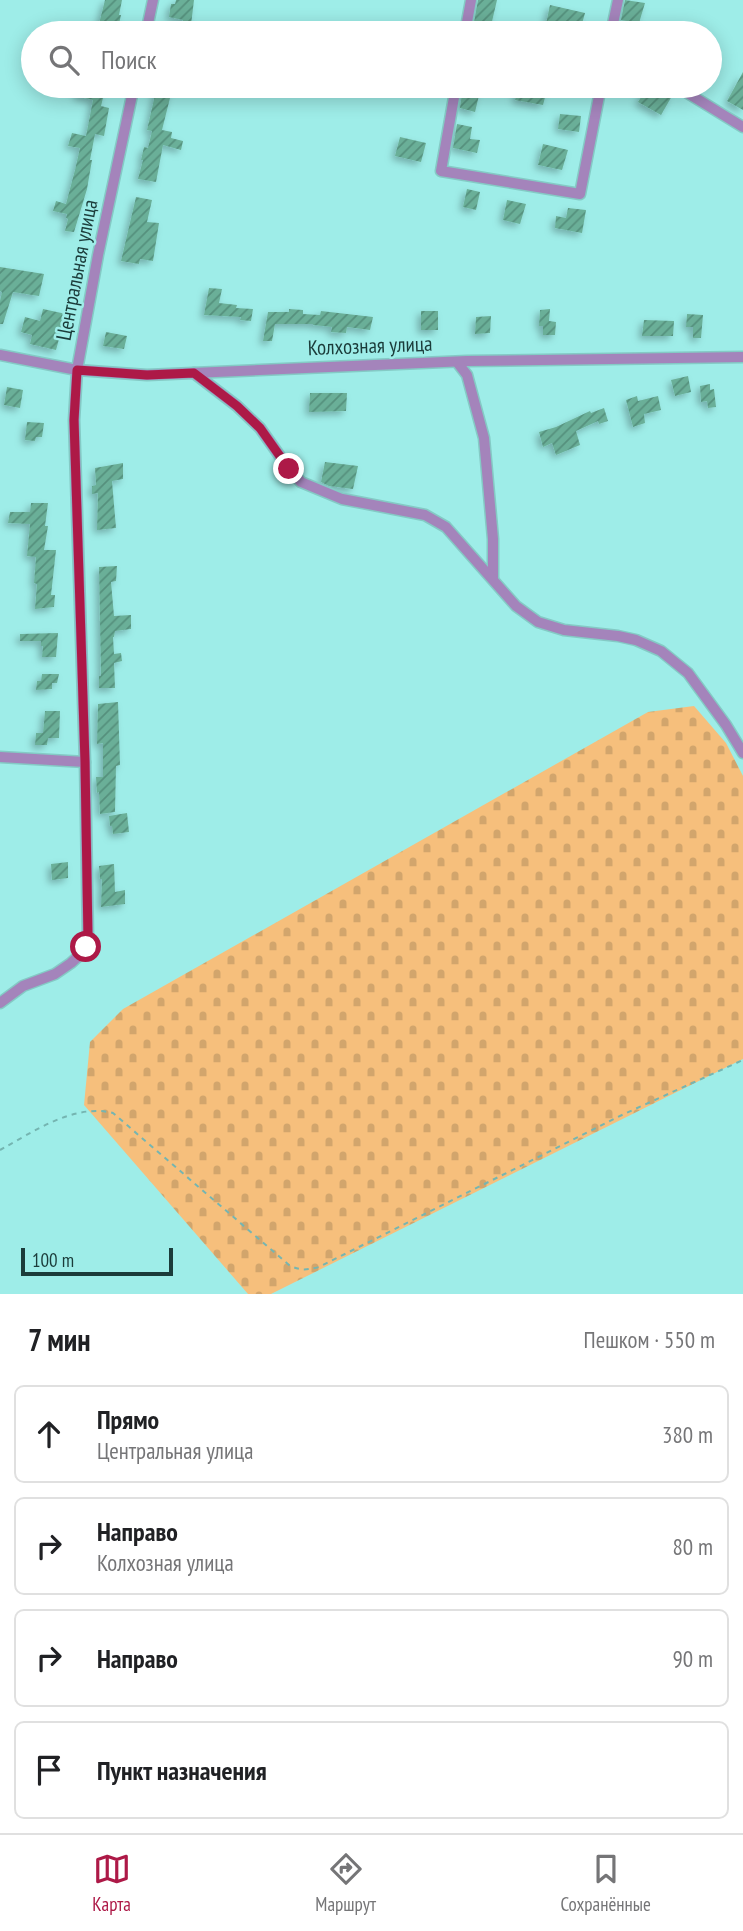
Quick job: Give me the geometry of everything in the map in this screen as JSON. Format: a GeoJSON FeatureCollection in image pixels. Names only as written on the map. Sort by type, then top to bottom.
{"type":"FeatureCollection","features":[{"type":"Feature","properties":{"kind":"street"},"geometry":{"type":"LineString","coordinates":[[149,21],[153,0]]}},
{"type":"Feature","properties":{"kind":"street"},"geometry":{"type":"LineString","coordinates":[[467,21],[471,0]]}},
{"type":"Feature","properties":{"kind":"street"},"geometry":{"type":"LineString","coordinates":[[614,21],[618,0]]}},
{"type":"Feature","properties":{"kind":"street","name":"Центральная улица"},"geometry":{"type":"LineString","coordinates":[[0,1003],[23,986],[55,974],[79,957],[88,938],[74,420],[77,370],[131,98]]}},
{"type":"Feature","properties":{"kind":"street"},"geometry":{"type":"LineString","coordinates":[[454,98],[440,171],[580,194],[599,98]]}},
{"type":"Feature","properties":{"kind":"street"},"geometry":{"type":"LineString","coordinates":[[696,98],[743,127]]}},
{"type":"Feature","properties":{"kind":"street","name":"Колхозная улица"},"geometry":{"type":"LineString","coordinates":[[0,355],[77,370],[147,375],[457,362],[743,357]]}},
{"type":"Feature","properties":{"kind":"street"},"geometry":{"type":"LineString","coordinates":[[457,362],[467,375],[484,438],[493,539],[493,579]]}},
{"type":"Feature","properties":{"kind":"street"},"geometry":{"type":"LineString","coordinates":[[194,373],[237,406],[260,428],[301,482],[342,499],[425,515],[446,527],[516,606],[538,622],[564,630],[636,640],[661,651],[688,673],[743,753]]}},
{"type":"Feature","properties":{"kind":"street"},"geometry":{"type":"LineString","coordinates":[[0,757],[85,762]]}},
{"type":"Feature","properties":{"kind":"path"},"geometry":{"type":"LineString","coordinates":[[0,1150],[64,1116],[100,1110],[113,1113],[289,1265],[307,1270],[319,1267],[624,1114],[743,1060]]}},
{"type":"Feature","properties":{"kind":"green space"},"geometry":{"type":"Polygon","coordinates":[[[694,706],[726,743],[743,776],[743,1059],[271,1294],[248,1294],[84,1105],[90,1042],[123,1009],[648,712],[694,706]]]}},
{"type":"Feature","properties":{"kind":"building"},"geometry":{"type":"Polygon","coordinates":[[[105,0],[122,0],[120,21],[100,21],[105,0]]]}},
{"type":"Feature","properties":{"kind":"building"},"geometry":{"type":"Polygon","coordinates":[[[176,0],[194,0],[191,21],[169,17],[171,4],[175,4],[176,0]]]}},
{"type":"Feature","properties":{"kind":"building"},"geometry":{"type":"Polygon","coordinates":[[[478,0],[497,0],[492,21],[474,21],[478,0]]]}},
{"type":"Feature","properties":{"kind":"building"},"geometry":{"type":"Polygon","coordinates":[[[625,0],[645,3],[640,21],[621,20],[625,0]]]}},
{"type":"Feature","properties":{"kind":"building"},"geometry":{"type":"Polygon","coordinates":[[[550,5],[585,13],[583,21],[547,21],[550,5]]]}},
{"type":"Feature","properties":{"kind":"building"},"geometry":{"type":"Polygon","coordinates":[[[743,72],[743,110],[727,101],[743,72]]]}},
{"type":"Feature","properties":{"kind":"building"},"geometry":{"type":"Polygon","coordinates":[[[84,98],[103,98],[101,106],[109,108],[104,136],[95,134],[87,189],[74,232],[65,231],[67,214],[53,211],[56,201],[66,204],[80,148],[68,146],[72,133],[86,136],[93,100],[84,98]]]}},
{"type":"Feature","properties":{"kind":"building"},"geometry":{"type":"Polygon","coordinates":[[[154,98],[170,98],[162,130],[172,132],[171,138],[183,141],[181,150],[163,145],[156,182],[138,179],[144,147],[148,148],[152,131],[147,130],[154,98]]]}},
{"type":"Feature","properties":{"kind":"building"},"geometry":{"type":"Polygon","coordinates":[[[461,98],[478,98],[475,112],[460,108],[461,98]]]}},
{"type":"Feature","properties":{"kind":"building"},"geometry":{"type":"Polygon","coordinates":[[[516,98],[545,98],[543,105],[516,98]]]}},
{"type":"Feature","properties":{"kind":"building"},"geometry":{"type":"Polygon","coordinates":[[[640,98],[671,98],[661,115],[638,102],[640,98]]]}},
{"type":"Feature","properties":{"kind":"building"},"geometry":{"type":"Polygon","coordinates":[[[560,114],[581,116],[579,132],[558,129],[560,114]]]}},
{"type":"Feature","properties":{"kind":"building"},"geometry":{"type":"Polygon","coordinates":[[[457,124],[472,127],[470,139],[480,140],[477,153],[453,148],[457,124]]]}},
{"type":"Feature","properties":{"kind":"building"},"geometry":{"type":"Polygon","coordinates":[[[400,137],[426,143],[421,162],[395,156],[400,137]]]}},
{"type":"Feature","properties":{"kind":"building"},"geometry":{"type":"Polygon","coordinates":[[[543,144],[568,150],[562,170],[538,165],[543,144]]]}},
{"type":"Feature","properties":{"kind":"building"},"geometry":{"type":"Polygon","coordinates":[[[467,189],[480,192],[476,210],[463,207],[467,189]]]}},
{"type":"Feature","properties":{"kind":"building"},"geometry":{"type":"Polygon","coordinates":[[[136,197],[152,200],[147,222],[159,223],[153,261],[140,259],[139,264],[121,261],[136,197]]]}},
{"type":"Feature","properties":{"kind":"building"},"geometry":{"type":"Polygon","coordinates":[[[507,200],[526,204],[520,224],[503,220],[507,200]]]}},
{"type":"Feature","properties":{"kind":"building"},"geometry":{"type":"Polygon","coordinates":[[[568,208],[586,210],[582,233],[555,228],[556,216],[566,218],[568,208]]]}},
{"type":"Feature","properties":{"kind":"building"},"geometry":{"type":"Polygon","coordinates":[[[0,267],[44,274],[39,296],[13,292],[3,324],[0,324],[0,267]]]}},
{"type":"Feature","properties":{"kind":"building"},"geometry":{"type":"Polygon","coordinates":[[[209,288],[222,289],[219,303],[253,309],[251,321],[240,320],[241,317],[204,315],[209,288]]]}},
{"type":"Feature","properties":{"kind":"building"},"geometry":{"type":"Polygon","coordinates":[[[43,309],[66,314],[56,350],[30,344],[32,335],[21,332],[25,317],[40,321],[43,309]]]}},
{"type":"Feature","properties":{"kind":"building"},"geometry":{"type":"Polygon","coordinates":[[[289,309],[303,310],[303,314],[320,315],[321,311],[373,317],[370,330],[347,327],[346,333],[331,332],[332,327],[313,324],[275,324],[272,341],[263,341],[268,312],[289,312],[289,309]]]}},
{"type":"Feature","properties":{"kind":"building"},"geometry":{"type":"Polygon","coordinates":[[[550,309],[549,321],[556,322],[555,335],[543,335],[543,326],[539,326],[540,310],[550,309]]]}},
{"type":"Feature","properties":{"kind":"building"},"geometry":{"type":"Polygon","coordinates":[[[421,311],[438,311],[438,330],[421,330],[421,311]]]}},
{"type":"Feature","properties":{"kind":"building"},"geometry":{"type":"Polygon","coordinates":[[[687,314],[703,315],[701,338],[693,338],[693,327],[686,327],[687,314]]]}},
{"type":"Feature","properties":{"kind":"building"},"geometry":{"type":"Polygon","coordinates":[[[491,316],[490,333],[475,334],[476,317],[491,316]]]}},
{"type":"Feature","properties":{"kind":"building"},"geometry":{"type":"Polygon","coordinates":[[[644,320],[674,321],[673,336],[642,336],[644,320]]]}},
{"type":"Feature","properties":{"kind":"building"},"geometry":{"type":"Polygon","coordinates":[[[106,332],[127,336],[124,349],[103,346],[106,332]]]}},
{"type":"Feature","properties":{"kind":"building"},"geometry":{"type":"Polygon","coordinates":[[[688,376],[691,392],[675,396],[671,380],[688,376]]]}},
{"type":"Feature","properties":{"kind":"building"},"geometry":{"type":"Polygon","coordinates":[[[710,384],[710,390],[714,389],[716,407],[708,408],[707,401],[701,402],[700,386],[710,384]]]}},
{"type":"Feature","properties":{"kind":"building"},"geometry":{"type":"Polygon","coordinates":[[[7,387],[23,390],[20,408],[4,405],[7,387]]]}},
{"type":"Feature","properties":{"kind":"building"},"geometry":{"type":"Polygon","coordinates":[[[310,393],[347,393],[346,411],[309,412],[310,393]]]}},
{"type":"Feature","properties":{"kind":"building"},"geometry":{"type":"Polygon","coordinates":[[[637,396],[638,401],[658,396],[661,410],[644,414],[645,423],[633,427],[626,400],[637,396]]]}},
{"type":"Feature","properties":{"kind":"building"},"geometry":{"type":"Polygon","coordinates":[[[604,408],[608,421],[599,424],[598,421],[576,431],[580,445],[556,455],[552,443],[543,447],[539,432],[604,408]]]}},
{"type":"Feature","properties":{"kind":"building"},"geometry":{"type":"Polygon","coordinates":[[[27,422],[44,423],[42,437],[36,437],[35,441],[25,440],[27,422]]]}},
{"type":"Feature","properties":{"kind":"building"},"geometry":{"type":"Polygon","coordinates":[[[325,462],[358,466],[353,489],[329,486],[321,482],[325,462]]]}},
{"type":"Feature","properties":{"kind":"building"},"geometry":{"type":"Polygon","coordinates":[[[123,463],[123,479],[112,481],[116,528],[97,530],[98,493],[92,494],[92,486],[96,485],[95,468],[123,463]]]}},
{"type":"Feature","properties":{"kind":"building"},"geometry":{"type":"Polygon","coordinates":[[[31,503],[48,503],[44,550],[56,550],[51,595],[55,595],[54,607],[35,609],[36,557],[27,556],[30,524],[8,523],[10,512],[30,512],[31,503]]]}},
{"type":"Feature","properties":{"kind":"building"},"geometry":{"type":"Polygon","coordinates":[[[117,566],[116,581],[111,582],[114,616],[131,615],[131,629],[115,631],[113,637],[114,654],[121,653],[122,661],[114,663],[115,688],[99,688],[99,567],[117,566]]]}},
{"type":"Feature","properties":{"kind":"building"},"geometry":{"type":"Polygon","coordinates":[[[58,633],[56,657],[42,657],[41,641],[20,641],[20,634],[58,633]]]}},
{"type":"Feature","properties":{"kind":"building"},"geometry":{"type":"Polygon","coordinates":[[[42,674],[59,674],[57,683],[52,683],[52,689],[36,690],[37,681],[41,681],[42,674]]]}},
{"type":"Feature","properties":{"kind":"building"},"geometry":{"type":"Polygon","coordinates":[[[118,702],[120,765],[116,766],[115,812],[100,814],[96,777],[103,777],[103,743],[97,744],[98,704],[118,702]]]}},
{"type":"Feature","properties":{"kind":"building"},"geometry":{"type":"Polygon","coordinates":[[[45,711],[60,711],[59,738],[48,738],[47,745],[35,745],[36,733],[43,733],[45,711]]]}},
{"type":"Feature","properties":{"kind":"building"},"geometry":{"type":"Polygon","coordinates":[[[127,813],[129,832],[113,834],[109,816],[127,813]]]}},
{"type":"Feature","properties":{"kind":"building"},"geometry":{"type":"Polygon","coordinates":[[[68,862],[68,878],[52,880],[51,864],[68,862]]]}},
{"type":"Feature","properties":{"kind":"building"},"geometry":{"type":"Polygon","coordinates":[[[114,864],[115,892],[125,890],[125,904],[101,907],[102,879],[99,866],[114,864]]]}},
{"type":"Feature","properties":{"kind":"route"},"geometry":{"type":"LineString","coordinates":[[86,947],[85,762],[74,420],[77,370],[147,375],[194,373],[237,406],[260,428],[289,469]]}}]}
